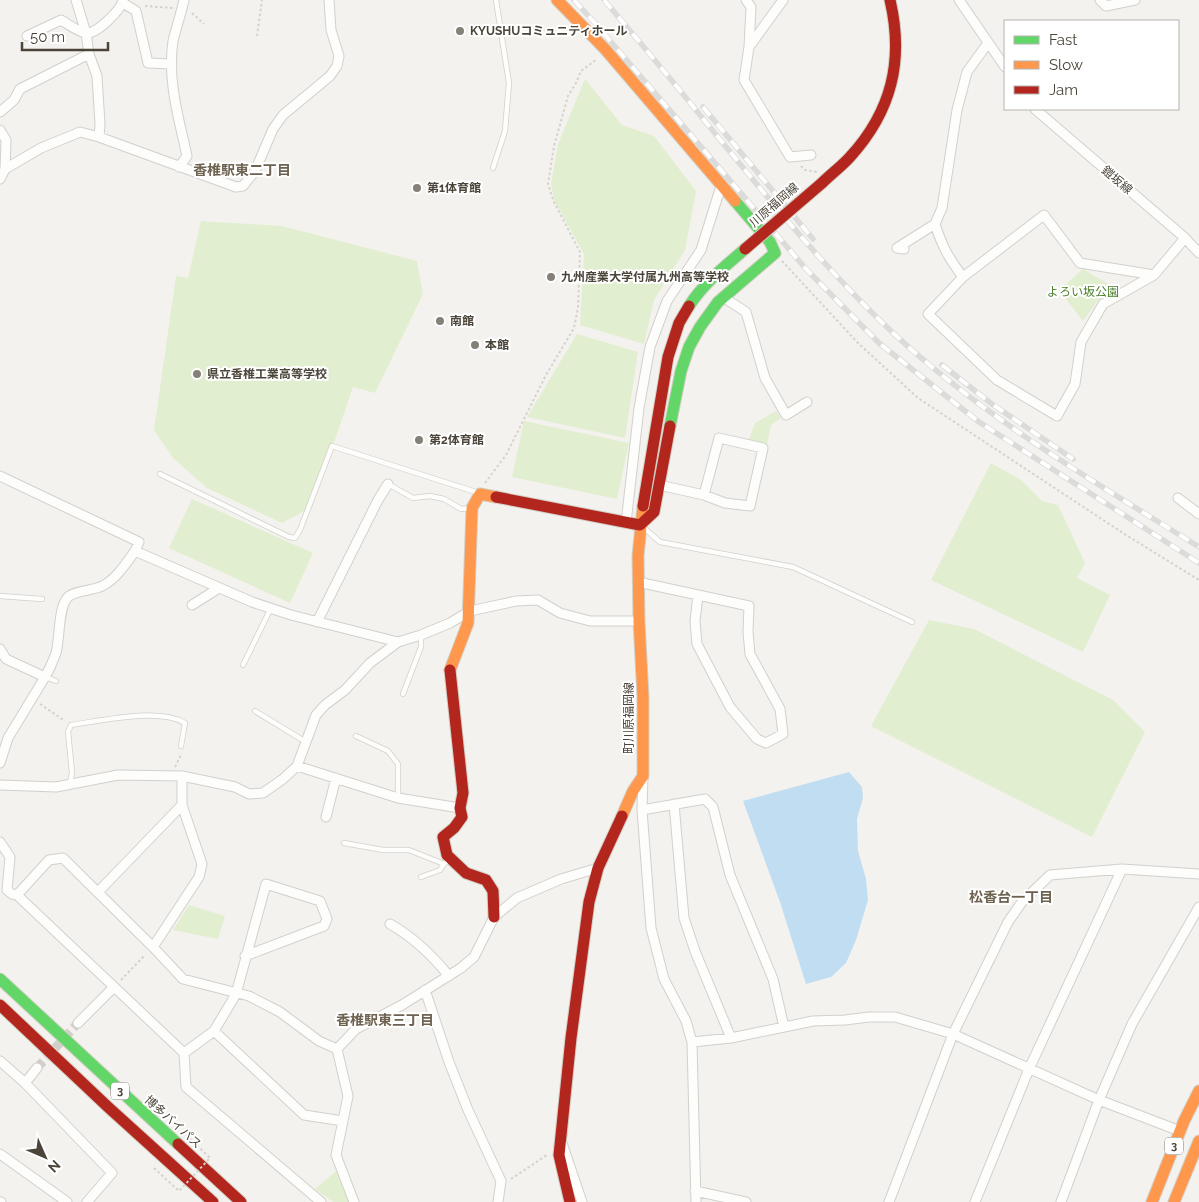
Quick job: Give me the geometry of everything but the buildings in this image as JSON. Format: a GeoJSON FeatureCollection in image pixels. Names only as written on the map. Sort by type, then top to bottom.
{"type":"FeatureCollection","features":[{"type":"Feature","properties":{"kind":"main road"},"geometry":{"type":"LineString","coordinates":[[494,917],[493,891],[486,880],[466,873],[447,861],[443,837],[454,828],[462,817],[460,808],[463,793],[449,671],[468,623],[470,611],[472,508],[480,494],[640,525],[654,512],[681,371],[689,347],[700,327],[718,302],[775,253],[770,242],[608,54],[557,0]]}},
{"type":"Feature","properties":{"kind":"main road"},"geometry":{"type":"LineString","coordinates":[[832,174],[850,156],[869,131],[885,103],[894,77],[897,42],[896,19],[890,0]]}},
{"type":"Feature","properties":{"kind":"main road","name":"川原福岡線"},"geometry":{"type":"LineString","coordinates":[[745,249],[832,174]]}},
{"type":"Feature","properties":{"kind":"main road","name":"町川原福岡線"},"geometry":{"type":"LineString","coordinates":[[643,776],[643,697],[638,582],[640,525],[668,357],[679,323],[697,294],[711,278],[745,249]]}},
{"type":"Feature","properties":{"kind":"main road"},"geometry":{"type":"LineString","coordinates":[[570,1202],[559,1155],[571,1038],[589,902],[598,868],[633,791],[643,776]]}},
{"type":"Feature","properties":{"kind":"main road","name":"博多バイパス"},"geometry":{"type":"LineString","coordinates":[[0,979],[241,1202]]}},
{"type":"Feature","properties":{"kind":"main road","name":"3"},"geometry":{"type":"LineString","coordinates":[[0,1005],[108,1107],[213,1202]]}},
{"type":"Feature","properties":{"kind":"main road","name":"3"},"geometry":{"type":"LineString","coordinates":[[1152,1202],[1180,1131],[1199,1091]]}},
{"type":"Feature","properties":{"kind":"main road","name":"3"},"geometry":{"type":"LineString","coordinates":[[1174,1202],[1199,1141]]}},
{"type":"Feature","properties":{"kind":"street"},"geometry":{"type":"LineString","coordinates":[[76,0],[86,33],[89,54],[97,76],[99,137]]}},
{"type":"Feature","properties":{"kind":"street"},"geometry":{"type":"LineString","coordinates":[[5,169],[41,148],[80,132],[99,137],[236,187],[243,186],[255,171],[273,129],[283,115],[330,76],[337,66],[339,56],[331,30],[329,0]]}},
{"type":"Feature","properties":{"kind":"street"},"geometry":{"type":"LineString","coordinates":[[746,0],[751,7],[749,47],[744,80],[790,157],[810,155]]}},
{"type":"Feature","properties":{"kind":"street"},"geometry":{"type":"LineString","coordinates":[[749,47],[783,0]]}},
{"type":"Feature","properties":{"kind":"street"},"geometry":{"type":"LineString","coordinates":[[960,0],[1004,66]]}},
{"type":"Feature","properties":{"kind":"street"},"geometry":{"type":"LineString","coordinates":[[1100,0],[1106,6],[1134,0]]}},
{"type":"Feature","properties":{"kind":"street"},"geometry":{"type":"LineString","coordinates":[[27,36],[61,20],[86,33],[92,32],[106,23],[123,1],[136,10],[148,63],[172,64]]}},
{"type":"Feature","properties":{"kind":"street"},"geometry":{"type":"LineString","coordinates":[[179,167],[187,156],[174,94],[172,64],[173,42],[183,4]]}},
{"type":"Feature","properties":{"kind":"street"},"geometry":{"type":"LineString","coordinates":[[904,249],[897,248],[935,224],[942,208],[957,110],[967,72],[988,43]]}},
{"type":"Feature","properties":{"kind":"street"},"geometry":{"type":"LineString","coordinates":[[0,112],[14,100],[20,89],[89,54]]}},
{"type":"Feature","properties":{"kind":"street","name":"鎧坂線"},"geometry":{"type":"LineString","coordinates":[[1036,110],[1185,238],[1199,253]]}},
{"type":"Feature","properties":{"kind":"street"},"geometry":{"type":"LineString","coordinates":[[0,130],[6,140],[5,169],[0,179]]}},
{"type":"Feature","properties":{"kind":"street"},"geometry":{"type":"LineString","coordinates":[[626,523],[640,408],[650,347],[667,301],[701,250],[721,186]]}},
{"type":"Feature","properties":{"kind":"street"},"geometry":{"type":"LineString","coordinates":[[1154,275],[1080,263],[1044,215],[963,277],[928,314],[997,380],[1057,416],[1075,384],[1081,342],[1103,304],[1154,275],[1185,238]]}},
{"type":"Feature","properties":{"kind":"street"},"geometry":{"type":"LineString","coordinates":[[935,224],[941,243],[963,277]]}},
{"type":"Feature","properties":{"kind":"street"},"geometry":{"type":"LineString","coordinates":[[723,297],[746,312],[765,378],[786,415],[807,402]]}},
{"type":"Feature","properties":{"kind":"street"},"geometry":{"type":"LineString","coordinates":[[659,484],[725,503],[750,506],[763,448],[719,438],[704,496]]}},
{"type":"Feature","properties":{"kind":"street"},"geometry":{"type":"LineString","coordinates":[[0,476],[139,542],[122,569],[106,585],[68,596],[63,605],[56,652],[45,677],[8,738],[0,763]]}},
{"type":"Feature","properties":{"kind":"street"},"geometry":{"type":"LineString","coordinates":[[317,622],[388,484]]}},
{"type":"Feature","properties":{"kind":"street"},"geometry":{"type":"LineString","coordinates":[[1178,498],[1199,514]]}},
{"type":"Feature","properties":{"kind":"street"},"geometry":{"type":"LineString","coordinates":[[135,551],[219,588],[271,608],[317,622],[398,642]]}},
{"type":"Feature","properties":{"kind":"street"},"geometry":{"type":"LineString","coordinates":[[638,582],[749,606],[748,632],[750,654],[780,709],[783,734],[766,743],[757,739],[730,707],[697,644],[695,621],[698,595]]}},
{"type":"Feature","properties":{"kind":"street"},"geometry":{"type":"LineString","coordinates":[[192,605],[219,588]]}},
{"type":"Feature","properties":{"kind":"street"},"geometry":{"type":"LineString","coordinates":[[0,785],[56,787],[118,775],[182,776],[235,787],[249,794],[263,793],[297,766],[316,715],[325,705],[345,690],[370,663],[398,642],[450,623],[470,611],[516,600],[538,600],[560,613],[590,621],[639,622]]}},
{"type":"Feature","properties":{"kind":"street"},"geometry":{"type":"LineString","coordinates":[[0,649],[6,659],[45,677]]}},
{"type":"Feature","properties":{"kind":"street"},"geometry":{"type":"LineString","coordinates":[[297,766],[398,798],[460,808]]}},
{"type":"Feature","properties":{"kind":"street"},"geometry":{"type":"LineString","coordinates":[[153,947],[199,877],[202,864],[182,805],[182,776]]}},
{"type":"Feature","properties":{"kind":"street"},"geometry":{"type":"LineString","coordinates":[[643,776],[642,810],[651,928],[664,979],[686,1021],[692,1042],[696,1202]]}},
{"type":"Feature","properties":{"kind":"street"},"geometry":{"type":"LineString","coordinates":[[326,816],[336,778]]}},
{"type":"Feature","properties":{"kind":"street"},"geometry":{"type":"LineString","coordinates":[[642,810],[706,799],[713,807],[730,875],[773,979],[784,1027]]}},
{"type":"Feature","properties":{"kind":"street"},"geometry":{"type":"LineString","coordinates":[[674,804],[684,918],[695,951],[731,1038]]}},
{"type":"Feature","properties":{"kind":"street"},"geometry":{"type":"LineString","coordinates":[[98,892],[182,805]]}},
{"type":"Feature","properties":{"kind":"street"},"geometry":{"type":"LineString","coordinates":[[0,842],[10,857],[7,890],[17,895],[184,1053],[186,1087],[321,1202]]}},
{"type":"Feature","properties":{"kind":"street"},"geometry":{"type":"LineString","coordinates":[[17,895],[50,860],[63,858],[183,979],[249,996],[280,1012],[319,1041],[337,1049]]}},
{"type":"Feature","properties":{"kind":"street"},"geometry":{"type":"LineString","coordinates":[[337,1049],[356,1030],[402,1005],[474,957],[494,917],[517,898],[561,879],[598,868]]}},
{"type":"Feature","properties":{"kind":"street"},"geometry":{"type":"LineString","coordinates":[[888,1202],[953,1034],[1008,922],[1022,902],[1050,875],[1122,869],[1199,874]]}},
{"type":"Feature","properties":{"kind":"street"},"geometry":{"type":"LineString","coordinates":[[975,1202],[1028,1069],[1122,869]]}},
{"type":"Feature","properties":{"kind":"street"},"geometry":{"type":"LineString","coordinates":[[184,1053],[214,1031],[236,994],[245,956],[266,884],[320,901],[327,919],[324,926],[245,956]]}},
{"type":"Feature","properties":{"kind":"street"},"geometry":{"type":"LineString","coordinates":[[1061,1202],[1099,1100],[1132,1024],[1199,907]]}},
{"type":"Feature","properties":{"kind":"street"},"geometry":{"type":"LineString","coordinates":[[390,924],[407,934],[435,959],[448,976]]}},
{"type":"Feature","properties":{"kind":"street"},"geometry":{"type":"LineString","coordinates":[[78,1023],[114,987]]}},
{"type":"Feature","properties":{"kind":"street"},"geometry":{"type":"LineString","coordinates":[[425,990],[461,1094],[501,1181],[498,1202]]}},
{"type":"Feature","properties":{"kind":"street"},"geometry":{"type":"LineString","coordinates":[[692,1042],[731,1038],[813,1021],[894,1017],[953,1034],[1099,1100],[1180,1131]]}},
{"type":"Feature","properties":{"kind":"street"},"geometry":{"type":"LineString","coordinates":[[214,1031],[304,1115],[343,1121]]}},
{"type":"Feature","properties":{"kind":"street"},"geometry":{"type":"LineString","coordinates":[[337,1049],[348,1096],[336,1155],[354,1202]]}},
{"type":"Feature","properties":{"kind":"street"},"geometry":{"type":"LineString","coordinates":[[0,1061],[25,1083],[112,1173],[87,1202]]}},
{"type":"Feature","properties":{"kind":"street"},"geometry":{"type":"LineString","coordinates":[[25,1083],[37,1068]]}},
{"type":"Feature","properties":{"kind":"street"},"geometry":{"type":"LineString","coordinates":[[560,1141],[582,1202]]}},
{"type":"Feature","properties":{"kind":"street"},"geometry":{"type":"LineString","coordinates":[[0,1154],[67,1202]]}},
{"type":"Feature","properties":{"kind":"street"},"geometry":{"type":"LineString","coordinates":[[695,1191],[746,1202]]}},
{"type":"Feature","properties":{"kind":"lane"},"geometry":{"type":"LineString","coordinates":[[493,168],[505,131],[509,84],[496,0]]}},
{"type":"Feature","properties":{"kind":"lane"},"geometry":{"type":"LineString","coordinates":[[160,474],[295,538],[300,530],[332,446],[480,494]]}},
{"type":"Feature","properties":{"kind":"lane"},"geometry":{"type":"LineString","coordinates":[[388,484],[413,498],[430,496],[444,499],[461,509],[472,508]]}},
{"type":"Feature","properties":{"kind":"lane"},"geometry":{"type":"LineString","coordinates":[[640,525],[660,542],[793,567],[912,622]]}},
{"type":"Feature","properties":{"kind":"lane"},"geometry":{"type":"LineString","coordinates":[[0,596],[42,599]]}},
{"type":"Feature","properties":{"kind":"lane"},"geometry":{"type":"LineString","coordinates":[[243,665],[271,608]]}},
{"type":"Feature","properties":{"kind":"lane"},"geometry":{"type":"LineString","coordinates":[[403,694],[421,647],[421,635]]}},
{"type":"Feature","properties":{"kind":"lane"},"geometry":{"type":"LineString","coordinates":[[45,677],[56,681]]}},
{"type":"Feature","properties":{"kind":"lane"},"geometry":{"type":"LineString","coordinates":[[255,711],[307,743]]}},
{"type":"Feature","properties":{"kind":"lane"},"geometry":{"type":"LineString","coordinates":[[70,784],[72,772],[68,732],[71,725],[128,716],[158,716],[185,723],[181,746]]}},
{"type":"Feature","properties":{"kind":"lane"},"geometry":{"type":"LineString","coordinates":[[356,736],[388,751],[398,764],[398,798]]}},
{"type":"Feature","properties":{"kind":"lane"},"geometry":{"type":"LineString","coordinates":[[344,844],[383,850],[409,850],[447,861],[440,870],[421,877]]}},
{"type":"Feature","properties":{"kind":"path"},"geometry":{"type":"LineString","coordinates":[[257,36],[262,0]]}},
{"type":"Feature","properties":{"kind":"path"},"geometry":{"type":"LineString","coordinates":[[133,9],[134,6],[183,4],[204,24]]}},
{"type":"Feature","properties":{"kind":"path"},"geometry":{"type":"LineString","coordinates":[[480,494],[486,481],[506,454],[542,382],[574,328],[578,308],[580,252],[554,202],[548,184],[554,146],[568,96],[581,71],[592,61],[608,54]]}},
{"type":"Feature","properties":{"kind":"path"},"geometry":{"type":"LineString","coordinates":[[790,157],[805,170],[832,174]]}},
{"type":"Feature","properties":{"kind":"path"},"geometry":{"type":"LineString","coordinates":[[775,253],[858,343],[918,398],[1126,535],[1199,580]]}},
{"type":"Feature","properties":{"kind":"path"},"geometry":{"type":"LineString","coordinates":[[32,698],[71,725]]}},
{"type":"Feature","properties":{"kind":"path"},"geometry":{"type":"LineString","coordinates":[[170,776],[180,757],[181,746]]}},
{"type":"Feature","properties":{"kind":"path"},"geometry":{"type":"LineString","coordinates":[[114,987],[153,947]]}},
{"type":"Feature","properties":{"kind":"path"},"geometry":{"type":"LineString","coordinates":[[154,1168],[179,1191],[210,1158],[183,1132]]}},
{"type":"Feature","properties":{"kind":"path"},"geometry":{"type":"LineString","coordinates":[[501,1181],[508,1181],[549,1154],[559,1155]]}},
{"type":"Feature","properties":{"kind":"green space"},"geometry":{"type":"Polygon","coordinates":[[[585,79],[622,125],[654,136],[696,191],[685,250],[654,300],[644,344],[580,325],[584,254],[555,202],[551,184],[558,144],[585,79]]]}},
{"type":"Feature","properties":{"kind":"green space"},"geometry":{"type":"Polygon","coordinates":[[[201,221],[282,226],[417,261],[423,294],[375,393],[353,387],[312,507],[282,523],[207,488],[173,458],[154,430],[176,276],[188,278],[201,221]]]}},
{"type":"Feature","properties":{"kind":"green space","name":"よろい坂公園"},"geometry":{"type":"Polygon","coordinates":[[[1083,269],[1115,288],[1099,299],[1083,321],[1059,290],[1083,269]]]}},
{"type":"Feature","properties":{"kind":"green space"},"geometry":{"type":"Polygon","coordinates":[[[577,334],[638,352],[625,438],[527,417],[577,334]]]}},
{"type":"Feature","properties":{"kind":"green space"},"geometry":{"type":"Polygon","coordinates":[[[776,411],[781,418],[771,425],[766,449],[748,442],[755,423],[776,411]]]}},
{"type":"Feature","properties":{"kind":"green space"},"geometry":{"type":"Polygon","coordinates":[[[524,421],[629,443],[617,499],[512,477],[524,421]]]}},
{"type":"Feature","properties":{"kind":"green space"},"geometry":{"type":"Polygon","coordinates":[[[991,463],[1021,480],[1042,501],[1058,505],[1085,563],[1077,578],[1110,595],[1083,652],[931,580],[991,463]]]}},
{"type":"Feature","properties":{"kind":"green space"},"geometry":{"type":"Polygon","coordinates":[[[192,499],[313,553],[290,603],[169,548],[192,499]]]}},
{"type":"Feature","properties":{"kind":"green space"},"geometry":{"type":"Polygon","coordinates":[[[929,620],[974,629],[1113,700],[1145,732],[1092,837],[871,726],[929,620]]]}},
{"type":"Feature","properties":{"kind":"green space"},"geometry":{"type":"Polygon","coordinates":[[[189,905],[225,916],[218,939],[173,930],[189,905]]]}},
{"type":"Feature","properties":{"kind":"green space"},"geometry":{"type":"Polygon","coordinates":[[[336,1171],[349,1202],[333,1202],[315,1189],[336,1171]]]}},
{"type":"Feature","properties":{"kind":"water"},"geometry":{"type":"Polygon","coordinates":[[[849,772],[862,787],[863,798],[857,819],[858,851],[866,879],[868,900],[856,940],[846,963],[831,977],[806,984],[780,902],[743,801],[849,772]]]}},
{"type":"Feature","properties":{"kind":"tunnel"},"geometry":{"type":"LineString","coordinates":[[37,1068],[78,1023]]}},
{"type":"Feature","properties":{"kind":"railway"},"geometry":{"type":"LineString","coordinates":[[574,0],[806,269],[879,343],[979,422],[1199,563]]}},
{"type":"Feature","properties":{"kind":"railway"},"geometry":{"type":"LineString","coordinates":[[604,0],[794,228],[841,281],[891,331],[963,392],[1001,420],[1079,472],[1199,547]]}},
{"type":"Feature","properties":{"kind":"railway"},"geometry":{"type":"LineString","coordinates":[[703,107],[813,239]]}},
{"type":"Feature","properties":{"kind":"railway"},"geometry":{"type":"LineString","coordinates":[[942,365],[992,404],[1073,459]]}},
{"type":"Feature","properties":{"kind":"traffic: fast"},"geometry":{"type":"LineString","coordinates":[[670,426],[681,371],[689,347],[700,327],[718,302],[775,253],[770,242],[735,201]]}},
{"type":"Feature","properties":{"kind":"traffic: fast"},"geometry":{"type":"LineString","coordinates":[[689,306],[708,283],[745,249]]}},
{"type":"Feature","properties":{"kind":"traffic: fast"},"geometry":{"type":"LineString","coordinates":[[0,979],[178,1144]]}},
{"type":"Feature","properties":{"kind":"traffic: slow"},"geometry":{"type":"LineString","coordinates":[[557,0],[605,49],[735,201]]}},
{"type":"Feature","properties":{"kind":"traffic: slow"},"geometry":{"type":"LineString","coordinates":[[450,670],[468,623],[472,508],[480,494],[496,497]]}},
{"type":"Feature","properties":{"kind":"traffic: slow"},"geometry":{"type":"LineString","coordinates":[[622,816],[633,791],[643,776],[643,697],[638,556],[643,506]]}},
{"type":"Feature","properties":{"kind":"traffic: slow"},"geometry":{"type":"LineString","coordinates":[[1152,1202],[1184,1121],[1199,1091]]}},
{"type":"Feature","properties":{"kind":"traffic: slow"},"geometry":{"type":"LineString","coordinates":[[1174,1202],[1199,1141]]}},
{"type":"Feature","properties":{"kind":"traffic: jam"},"geometry":{"type":"LineString","coordinates":[[822,183],[847,160],[864,140],[885,103],[895,64],[896,43],[890,0]]}},
{"type":"Feature","properties":{"kind":"traffic: jam"},"geometry":{"type":"LineString","coordinates":[[745,249],[822,183]]}},
{"type":"Feature","properties":{"kind":"traffic: jam"},"geometry":{"type":"LineString","coordinates":[[643,506],[668,357],[679,323],[689,306]]}},
{"type":"Feature","properties":{"kind":"traffic: jam"},"geometry":{"type":"LineString","coordinates":[[496,497],[640,525],[654,512],[670,426]]}},
{"type":"Feature","properties":{"kind":"traffic: jam"},"geometry":{"type":"LineString","coordinates":[[450,670],[463,793],[460,808],[462,817],[454,828],[443,837],[447,855],[466,873],[486,880],[493,891],[494,917]]}},
{"type":"Feature","properties":{"kind":"traffic: jam"},"geometry":{"type":"LineString","coordinates":[[570,1202],[559,1155],[571,1038],[589,902],[598,868],[622,816]]}},
{"type":"Feature","properties":{"kind":"traffic: jam"},"geometry":{"type":"LineString","coordinates":[[0,1005],[108,1107],[213,1202]]}},
{"type":"Feature","properties":{"kind":"traffic: jam"},"geometry":{"type":"LineString","coordinates":[[178,1144],[241,1202]]}},
{"type":"Feature","properties":{"kind":"place","name":"KYUSHUコミュニティホール"},"geometry":{"type":"Point","coordinates":[460,31]}},
{"type":"Feature","properties":{"kind":"place","name":"第1体育館"},"geometry":{"type":"Point","coordinates":[417,188]}},
{"type":"Feature","properties":{"kind":"place","name":"九州産業大学付属九州高等学校"},"geometry":{"type":"Point","coordinates":[551,277]}},
{"type":"Feature","properties":{"kind":"place","name":"南館"},"geometry":{"type":"Point","coordinates":[440,321]}},
{"type":"Feature","properties":{"kind":"place","name":"本館"},"geometry":{"type":"Point","coordinates":[475,345]}},
{"type":"Feature","properties":{"kind":"place","name":"県立香椎工業高等学校"},"geometry":{"type":"Point","coordinates":[197,374]}},
{"type":"Feature","properties":{"kind":"place","name":"第2体育館"},"geometry":{"type":"Point","coordinates":[419,440]}},
{"type":"Feature","properties":{"kind":"district","name":"香椎駅東二丁目"},"geometry":{"type":"Point","coordinates":[242,170]}},
{"type":"Feature","properties":{"kind":"district","name":"松香台一丁目"},"geometry":{"type":"Point","coordinates":[1011,897]}},
{"type":"Feature","properties":{"kind":"district","name":"香椎駅東三丁目"},"geometry":{"type":"Point","coordinates":[385,1020]}}]}
